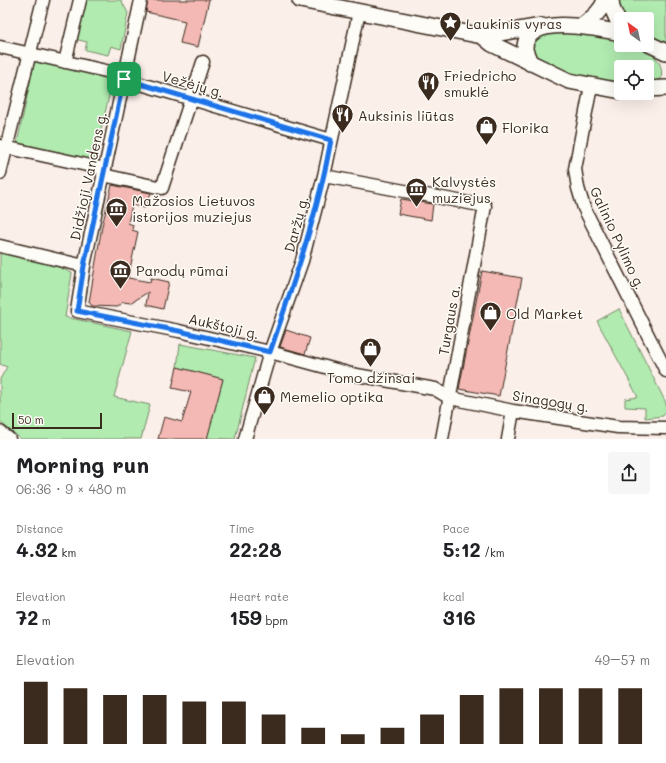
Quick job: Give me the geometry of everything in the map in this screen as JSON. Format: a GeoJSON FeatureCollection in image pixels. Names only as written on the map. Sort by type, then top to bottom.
{"type":"FeatureCollection","features":[{"type":"Feature","properties":{"kind":"street"},"geometry":{"type":"LineString","coordinates":[[0,173],[3,147],[30,54],[43,0]]}},
{"type":"Feature","properties":{"kind":"street"},"geometry":{"type":"LineString","coordinates":[[65,62],[80,0]]}},
{"type":"Feature","properties":{"kind":"street","name":"Didžioji Vandens g."},"geometry":{"type":"LineString","coordinates":[[77,311],[84,266],[141,0]]}},
{"type":"Feature","properties":{"kind":"street"},"geometry":{"type":"LineString","coordinates":[[300,0],[328,3],[359,12],[482,36],[546,26],[582,26],[614,32]]}},
{"type":"Feature","properties":{"kind":"street"},"geometry":{"type":"LineString","coordinates":[[582,26],[595,16],[605,0]]}},
{"type":"Feature","properties":{"kind":"street"},"geometry":{"type":"LineString","coordinates":[[611,0],[614,12]]}},
{"type":"Feature","properties":{"kind":"street","name":"Daržų g."},"geometry":{"type":"LineString","coordinates":[[245,439],[270,352],[302,261],[324,176],[359,12]]}},
{"type":"Feature","properties":{"kind":"street"},"geometry":{"type":"LineString","coordinates":[[530,63],[525,50],[526,42],[532,33],[546,26]]}},
{"type":"Feature","properties":{"kind":"street"},"geometry":{"type":"LineString","coordinates":[[482,36],[492,44],[569,81],[614,90]]}},
{"type":"Feature","properties":{"kind":"street"},"geometry":{"type":"LineString","coordinates":[[654,46],[666,52]]}},
{"type":"Feature","properties":{"kind":"street","name":"Vežėjų g."},"geometry":{"type":"LineString","coordinates":[[0,47],[119,74],[124,79],[331,140]]}},
{"type":"Feature","properties":{"kind":"street"},"geometry":{"type":"LineString","coordinates":[[3,147],[162,188],[203,62]]}},
{"type":"Feature","properties":{"kind":"street","name":"Galinio Pylimo g."},"geometry":{"type":"LineString","coordinates":[[591,86],[575,168],[578,188],[584,208],[666,371]]}},
{"type":"Feature","properties":{"kind":"street","name":"Turgaus a."},"geometry":{"type":"LineString","coordinates":[[324,176],[485,206],[442,439]]}},
{"type":"Feature","properties":{"kind":"street"},"geometry":{"type":"LineString","coordinates":[[0,246],[84,266]]}},
{"type":"Feature","properties":{"kind":"street","name":"Aukštoji g."},"geometry":{"type":"LineString","coordinates":[[77,311],[179,331],[270,352],[350,374],[435,389]]}},
{"type":"Feature","properties":{"kind":"street","name":"Sinagogų g."},"geometry":{"type":"LineString","coordinates":[[435,389],[450,398],[513,411],[618,427],[666,428]]}},
{"type":"Feature","properties":{"kind":"street"},"geometry":{"type":"LineString","coordinates":[[508,439],[513,411]]}},
{"type":"Feature","properties":{"kind":"street"},"geometry":{"type":"LineString","coordinates":[[0,432],[9,439]]}},
{"type":"Feature","properties":{"kind":"green space"},"geometry":{"type":"Polygon","coordinates":[[[84,0],[121,0],[128,13],[121,49],[111,46],[108,55],[85,50],[87,42],[74,39],[84,0]]]}},
{"type":"Feature","properties":{"kind":"green space"},"geometry":{"type":"Polygon","coordinates":[[[618,0],[666,0],[666,43],[654,37],[654,12],[620,12],[618,0]]]}},
{"type":"Feature","properties":{"kind":"green space"},"geometry":{"type":"Polygon","coordinates":[[[577,32],[614,39],[614,52],[648,52],[655,57],[661,70],[661,79],[654,81],[654,60],[614,60],[614,82],[595,81],[576,76],[534,57],[531,46],[538,35],[577,32]]]}},
{"type":"Feature","properties":{"kind":"green space"},"geometry":{"type":"Polygon","coordinates":[[[35,60],[113,79],[94,160],[17,143],[35,60]]]}},
{"type":"Feature","properties":{"kind":"green space"},"geometry":{"type":"Polygon","coordinates":[[[0,251],[50,263],[72,273],[65,317],[132,331],[114,397],[150,405],[141,439],[21,439],[0,422],[0,379],[7,367],[0,364],[0,251]]]}},
{"type":"Feature","properties":{"kind":"green space"},"geometry":{"type":"Polygon","coordinates":[[[619,309],[666,403],[666,411],[663,416],[645,418],[645,408],[625,407],[625,399],[638,397],[597,321],[619,309]]]}},
{"type":"Feature","properties":{"kind":"green space"},"geometry":{"type":"Polygon","coordinates":[[[180,344],[255,358],[235,439],[207,438],[223,379],[177,367],[180,344]]]}},
{"type":"Feature","properties":{"kind":"building"},"geometry":{"type":"Polygon","coordinates":[[[148,0],[209,0],[198,47],[180,43],[185,21],[146,12],[148,0]]]}},
{"type":"Feature","properties":{"kind":"building"},"geometry":{"type":"Polygon","coordinates":[[[112,185],[151,193],[145,208],[132,205],[128,223],[133,225],[132,230],[138,232],[128,278],[150,282],[151,278],[169,282],[163,309],[146,305],[148,292],[131,303],[123,302],[117,307],[92,306],[89,302],[102,226],[112,185]]]}},
{"type":"Feature","properties":{"kind":"building","name":"Kalvystės muziejus"},"geometry":{"type":"Polygon","coordinates":[[[401,199],[433,204],[431,220],[398,214],[401,199]]]}},
{"type":"Feature","properties":{"kind":"building","name":"Old Market"},"geometry":{"type":"Polygon","coordinates":[[[482,271],[522,278],[499,396],[459,389],[482,271]]]}},
{"type":"Feature","properties":{"kind":"building"},"geometry":{"type":"Polygon","coordinates":[[[286,330],[310,338],[305,354],[280,347],[286,330]]]}},
{"type":"Feature","properties":{"kind":"building"},"geometry":{"type":"Polygon","coordinates":[[[177,367],[223,379],[207,439],[158,439],[164,417],[182,422],[191,392],[172,388],[177,367]]]}},
{"type":"Feature","properties":{"kind":"place","name":"Laukinis vyras"},"geometry":{"type":"Point","coordinates":[451,42]}},
{"type":"Feature","properties":{"kind":"place","name":"Friedricho smuklė"},"geometry":{"type":"Point","coordinates":[429,102]}},
{"type":"Feature","properties":{"kind":"place","name":"Auksinis liūtas"},"geometry":{"type":"Point","coordinates":[343,134]}},
{"type":"Feature","properties":{"kind":"place","name":"Florika"},"geometry":{"type":"Point","coordinates":[487,146]}},
{"type":"Feature","properties":{"kind":"place","name":"Kalvystės muziejus"},"geometry":{"type":"Point","coordinates":[416,208]}},
{"type":"Feature","properties":{"kind":"place","name":"Mažosios Lietuvos istorijos muziejus"},"geometry":{"type":"Point","coordinates":[117,228]}},
{"type":"Feature","properties":{"kind":"place","name":"Parodų rūmai"},"geometry":{"type":"Point","coordinates":[120,290]}},
{"type":"Feature","properties":{"kind":"place","name":"Old Market"},"geometry":{"type":"Point","coordinates":[491,332]}},
{"type":"Feature","properties":{"kind":"place","name":"Tomo džinsai"},"geometry":{"type":"Point","coordinates":[371,368]}},
{"type":"Feature","properties":{"kind":"place","name":"Memelio optika"},"geometry":{"type":"Point","coordinates":[264,416]}},
{"type":"Feature","properties":{"kind":"route"},"geometry":{"type":"LineString","coordinates":[[124,79],[331,140],[324,176],[302,261],[270,352],[179,331],[77,311],[84,266],[124,79]]}}]}
